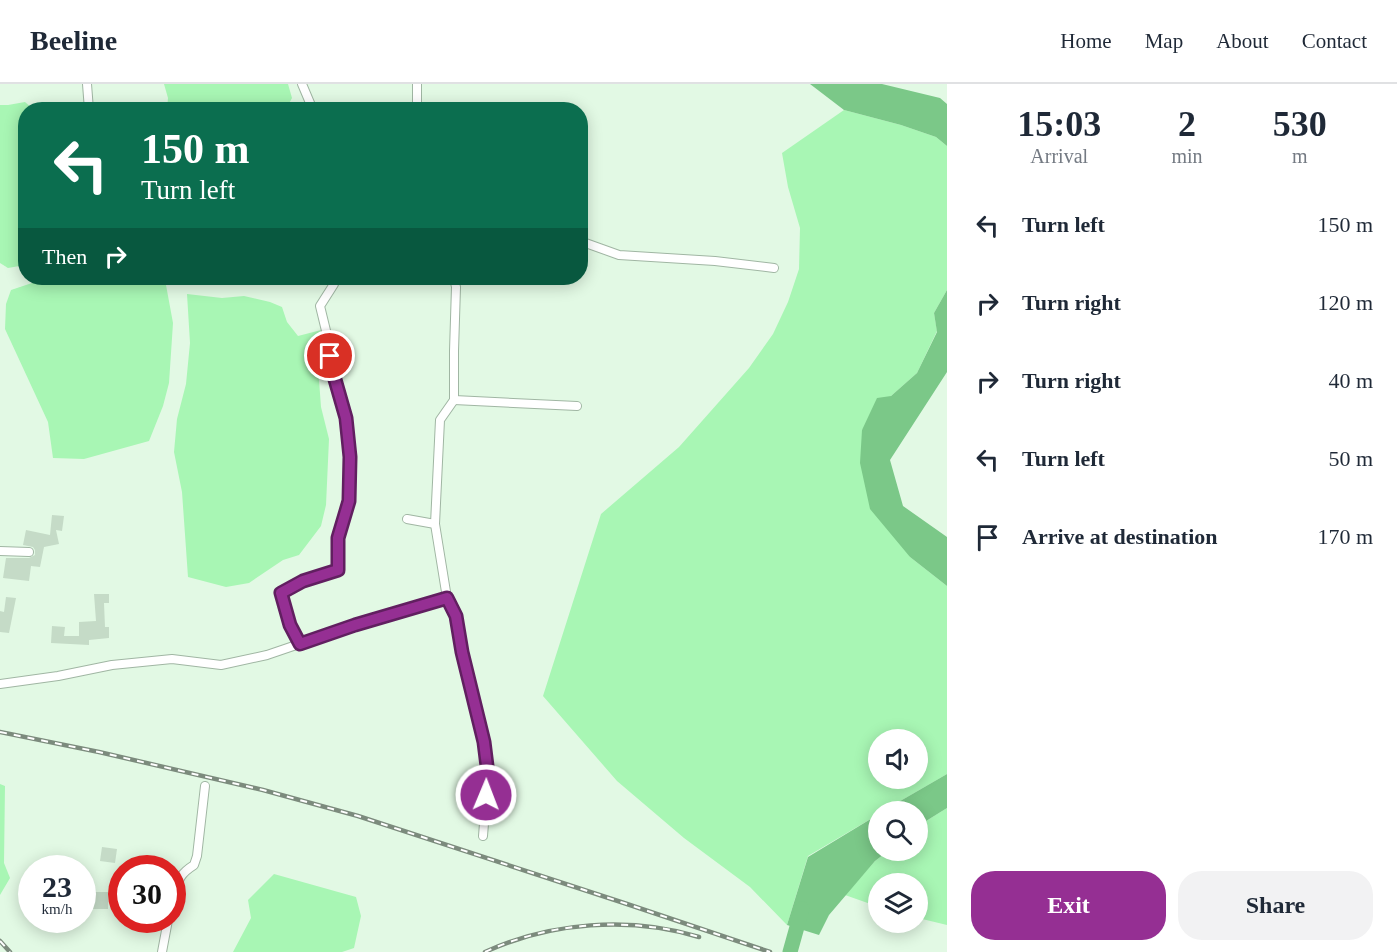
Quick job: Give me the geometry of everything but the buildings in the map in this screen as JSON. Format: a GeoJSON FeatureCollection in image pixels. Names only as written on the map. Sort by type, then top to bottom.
{"type":"FeatureCollection","features":[{"type":"Feature","properties":{"kind":"street"},"geometry":{"type":"LineString","coordinates":[[87,84],[88,102]]}},
{"type":"Feature","properties":{"kind":"street"},"geometry":{"type":"LineString","coordinates":[[302,84],[310,102]]}},
{"type":"Feature","properties":{"kind":"street"},"geometry":{"type":"LineString","coordinates":[[417,84],[417,102]]}},
{"type":"Feature","properties":{"kind":"street"},"geometry":{"type":"LineString","coordinates":[[588,244],[619,255],[715,261],[774,268]]}},
{"type":"Feature","properties":{"kind":"street"},"geometry":{"type":"LineString","coordinates":[[300,644],[290,625],[281,593],[303,581],[338,570],[338,538],[349,501],[350,457],[346,418],[332,369],[329,343],[320,306],[333,285]]}},
{"type":"Feature","properties":{"kind":"street"},"geometry":{"type":"LineString","coordinates":[[456,285],[454,400],[440,420],[435,524],[447,598],[456,616],[462,652],[484,742],[488,774],[483,836]]}},
{"type":"Feature","properties":{"kind":"street"},"geometry":{"type":"LineString","coordinates":[[454,400],[577,406]]}},
{"type":"Feature","properties":{"kind":"street"},"geometry":{"type":"LineString","coordinates":[[407,519],[435,524]]}},
{"type":"Feature","properties":{"kind":"street"},"geometry":{"type":"LineString","coordinates":[[0,551],[29,552]]}},
{"type":"Feature","properties":{"kind":"street"},"geometry":{"type":"LineString","coordinates":[[0,684],[58,676],[112,665],[172,659],[221,665],[267,655],[355,625],[447,598]]}},
{"type":"Feature","properties":{"kind":"street"},"geometry":{"type":"LineString","coordinates":[[186,870],[194,865],[197,856],[205,786]]}},
{"type":"Feature","properties":{"kind":"street"},"geometry":{"type":"LineString","coordinates":[[162,952],[166,933]]}},
{"type":"Feature","properties":{"kind":"shaded area"},"geometry":{"type":"Polygon","coordinates":[[[164,84],[288,84],[292,98],[290,102],[168,102],[164,84]]]}},
{"type":"Feature","properties":{"kind":"shaded area"},"geometry":{"type":"Polygon","coordinates":[[[810,84],[882,84],[940,98],[947,104],[947,146],[936,137],[844,110],[810,84]]]}},
{"type":"Feature","properties":{"kind":"shaded area"},"geometry":{"type":"Polygon","coordinates":[[[18,103],[18,266],[8,268],[0,263],[0,105],[18,103]]]}},
{"type":"Feature","properties":{"kind":"shaded area"},"geometry":{"type":"Polygon","coordinates":[[[844,110],[936,137],[947,146],[947,290],[934,313],[937,331],[917,373],[891,396],[862,430],[910,557],[947,586],[947,774],[928,785],[928,729],[868,729],[868,789],[921,789],[900,801],[868,801],[868,821],[808,856],[787,925],[750,887],[684,838],[617,781],[543,696],[601,514],[679,447],[749,368],[773,334],[788,302],[799,269],[800,228],[788,187],[782,153],[844,110]]]}},
{"type":"Feature","properties":{"kind":"shaded area"},"geometry":{"type":"Polygon","coordinates":[[[26,285],[166,285],[173,323],[169,383],[163,406],[149,441],[84,459],[53,458],[48,422],[5,329],[6,304],[11,290],[26,285]]]}},
{"type":"Feature","properties":{"kind":"shaded area"},"geometry":{"type":"Polygon","coordinates":[[[947,290],[947,372],[890,460],[903,506],[947,537],[947,586],[910,557],[870,509],[860,463],[862,430],[877,398],[891,396],[917,373],[937,332],[934,313],[947,290]]]}},
{"type":"Feature","properties":{"kind":"shaded area"},"geometry":{"type":"Polygon","coordinates":[[[187,294],[222,298],[244,296],[270,302],[282,307],[287,322],[298,336],[325,329],[314,355],[321,407],[329,439],[326,505],[321,526],[299,555],[283,560],[249,583],[226,587],[188,577],[182,492],[174,452],[177,419],[186,384],[190,343],[187,294]]]}},
{"type":"Feature","properties":{"kind":"shaded area"},"geometry":{"type":"Polygon","coordinates":[[[947,774],[947,808],[928,820],[928,801],[900,801],[921,789],[928,789],[928,785],[947,774]]]}},
{"type":"Feature","properties":{"kind":"shaded area"},"geometry":{"type":"Polygon","coordinates":[[[0,784],[5,786],[4,863],[10,878],[0,895],[0,784]]]}},
{"type":"Feature","properties":{"kind":"shaded area"},"geometry":{"type":"Polygon","coordinates":[[[947,808],[947,925],[928,920],[928,873],[868,873],[868,903],[845,895],[875,861],[928,861],[928,820],[947,808]]]}},
{"type":"Feature","properties":{"kind":"shaded area"},"geometry":{"type":"Polygon","coordinates":[[[868,821],[868,861],[875,861],[829,915],[819,935],[787,925],[808,857],[868,821]]]}},
{"type":"Feature","properties":{"kind":"shaded area"},"geometry":{"type":"Polygon","coordinates":[[[274,874],[356,897],[361,916],[354,948],[342,952],[233,952],[251,918],[248,900],[274,874]]]}},
{"type":"Feature","properties":{"kind":"waterway"},"geometry":{"type":"LineString","coordinates":[[790,952],[802,909]]}},
{"type":"Feature","properties":{"kind":"railway"},"geometry":{"type":"LineString","coordinates":[[0,732],[263,790],[358,816],[770,952]]}},
{"type":"Feature","properties":{"kind":"railway"},"geometry":{"type":"LineString","coordinates":[[485,952],[536,934],[590,925],[646,926],[699,937]]}},
{"type":"Feature","properties":{"kind":"railway"},"geometry":{"type":"LineString","coordinates":[[0,941],[10,952]]}},
{"type":"Feature","properties":{"kind":"route"},"geometry":{"type":"LineString","coordinates":[[330,356],[346,418],[350,457],[349,501],[338,538],[338,570],[303,581],[281,593],[290,625],[300,644],[447,598],[456,616],[462,652],[484,742],[488,774],[486,795]]}}]}
